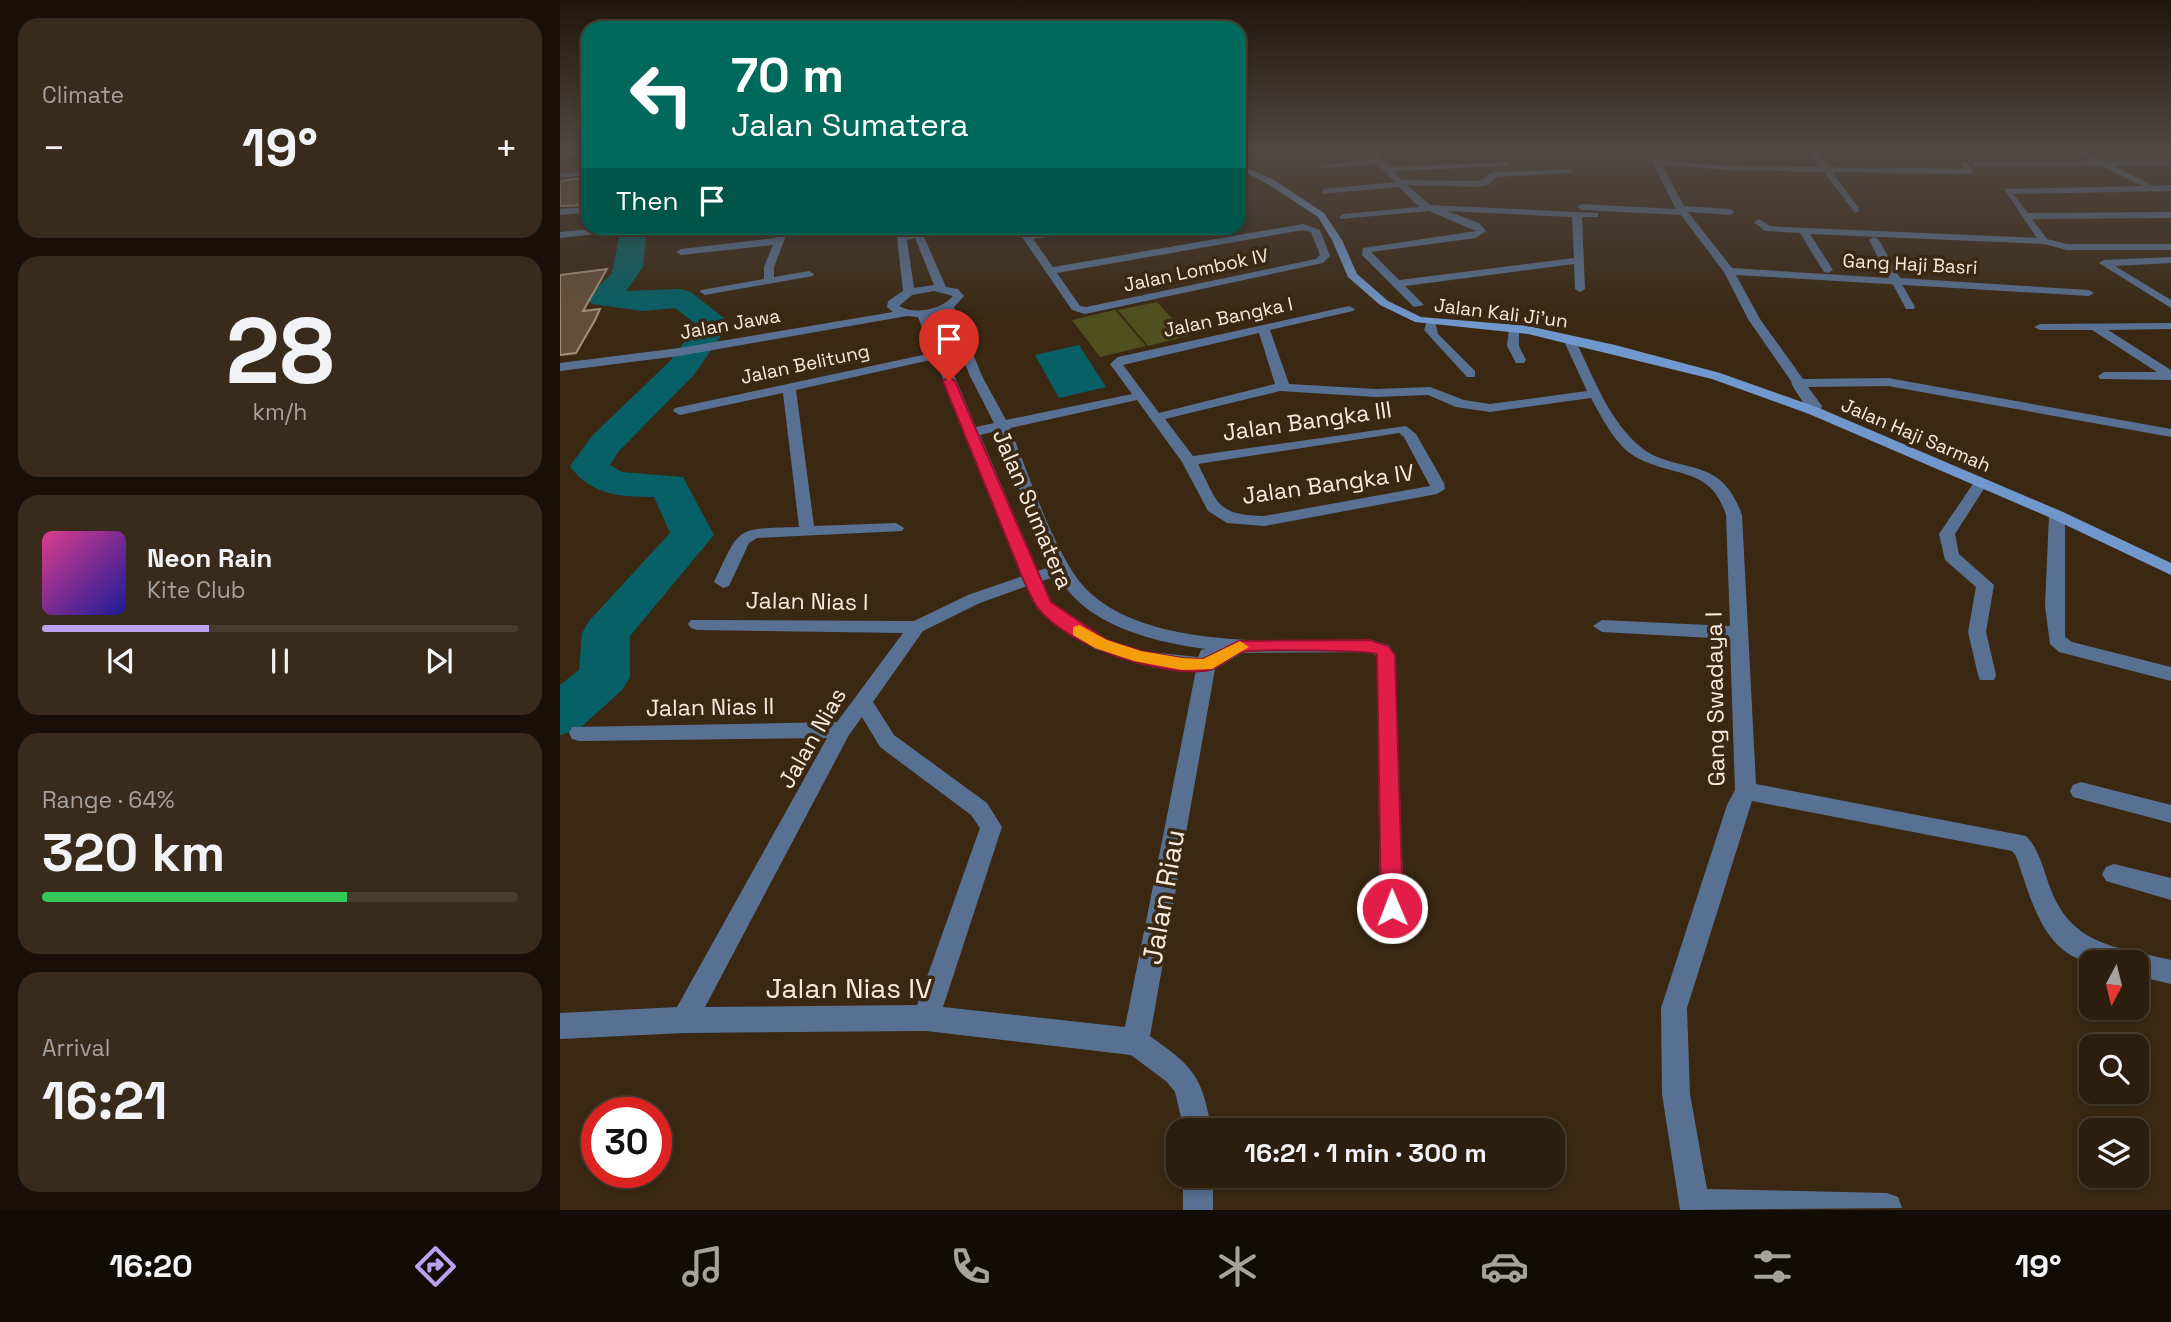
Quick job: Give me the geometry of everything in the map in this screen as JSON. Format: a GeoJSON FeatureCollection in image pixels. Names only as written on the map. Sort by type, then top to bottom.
{"type":"FeatureCollection","features":[{"type":"Feature","properties":{"kind":"street","name":"Jalan Kali Ji'un"},"geometry":{"type":"LineString","coordinates":[[1308,206],[1321,215],[1337,240],[1352,275],[1384,303],[1419,320],[1569,339],[1716,376],[1814,411]]}},
{"type":"Feature","properties":{"kind":"street"},"geometry":{"type":"LineString","coordinates":[[1418,305],[1394,284],[1366,253],[1367,250],[1479,235],[1481,231],[1476,225],[1425,206]]}},
{"type":"Feature","properties":{"kind":"street"},"geometry":{"type":"LineString","coordinates":[[1562,206],[1730,212]]}},
{"type":"Feature","properties":{"kind":"street","name":"Jalan Haji Sarmah"},"geometry":{"type":"LineString","coordinates":[[1680,206],[1729,271],[1754,319],[1796,383],[1815,406],[1814,411],[1980,484],[2057,514],[2171,570]]}},
{"type":"Feature","properties":{"kind":"street"},"geometry":{"type":"LineString","coordinates":[[1853,206],[1855,210]]}},
{"type":"Feature","properties":{"kind":"street"},"geometry":{"type":"LineString","coordinates":[[2018,206],[2044,241]]}},
{"type":"Feature","properties":{"kind":"street"},"geometry":{"type":"LineString","coordinates":[[1344,217],[1432,208],[1595,215]]}},
{"type":"Feature","properties":{"kind":"street"},"geometry":{"type":"LineString","coordinates":[[560,212],[581,210]]}},
{"type":"Feature","properties":{"kind":"street"},"geometry":{"type":"LineString","coordinates":[[1476,225],[1491,210]]}},
{"type":"Feature","properties":{"kind":"street"},"geometry":{"type":"LineString","coordinates":[[1577,214],[1580,289]]}},
{"type":"Feature","properties":{"kind":"street"},"geometry":{"type":"LineString","coordinates":[[2025,216],[2171,215]]}},
{"type":"Feature","properties":{"kind":"street"},"geometry":{"type":"LineString","coordinates":[[1759,222],[1768,229],[2044,241],[2067,247],[2171,247]]}},
{"type":"Feature","properties":{"kind":"street","name":"Jalan Lombok IV"},"geometry":{"type":"LineString","coordinates":[[1303,227],[1315,230],[1324,259],[1092,310],[1076,308],[1051,271],[1303,227]]}},
{"type":"Feature","properties":{"kind":"street"},"geometry":{"type":"LineString","coordinates":[[1803,231],[1828,270]]}},
{"type":"Feature","properties":{"kind":"street"},"geometry":{"type":"LineString","coordinates":[[560,235],[581,233]]}},
{"type":"Feature","properties":{"kind":"street"},"geometry":{"type":"LineString","coordinates":[[769,281],[769,267],[781,235]]}},
{"type":"Feature","properties":{"kind":"street"},"geometry":{"type":"LineString","coordinates":[[900,235],[909,292]]}},
{"type":"Feature","properties":{"kind":"street"},"geometry":{"type":"LineString","coordinates":[[914,313],[895,310],[893,304],[909,292],[941,288],[918,235]]}},
{"type":"Feature","properties":{"kind":"street"},"geometry":{"type":"LineString","coordinates":[[1026,235],[1051,271]]}},
{"type":"Feature","properties":{"kind":"street"},"geometry":{"type":"LineString","coordinates":[[681,252],[779,240]]}},
{"type":"Feature","properties":{"kind":"street"},"geometry":{"type":"LineString","coordinates":[[1874,240],[1896,281]]}},
{"type":"Feature","properties":{"kind":"street"},"geometry":{"type":"LineString","coordinates":[[2171,260],[2106,261],[2106,266],[2171,305]]}},
{"type":"Feature","properties":{"kind":"street"},"geometry":{"type":"LineString","coordinates":[[1394,284],[1577,261]]}},
{"type":"Feature","properties":{"kind":"street","name":"Gang Haji Basri"},"geometry":{"type":"LineString","coordinates":[[1729,271],[2090,293]]}},
{"type":"Feature","properties":{"kind":"street"},"geometry":{"type":"LineString","coordinates":[[705,292],[808,274]]}},
{"type":"Feature","properties":{"kind":"street","name":"Jalan Sumatera"},"geometry":{"type":"LineString","coordinates":[[941,288],[954,290],[959,296],[948,307],[976,376],[1002,425],[1037,514],[1068,578],[1092,601],[1121,622],[1186,640],[1211,641],[1239,647],[1370,646],[1382,650],[1386,655],[1392,908]]}},
{"type":"Feature","properties":{"kind":"street","name":"Jalan Jawa"},"geometry":{"type":"LineString","coordinates":[[711,342],[893,304]]}},
{"type":"Feature","properties":{"kind":"street","name":"Jalan Jawa"},"geometry":{"type":"LineString","coordinates":[[560,367],[948,307]]}},
{"type":"Feature","properties":{"kind":"street","name":"Jalan Bangka I"},"geometry":{"type":"LineString","coordinates":[[1139,396],[1116,364],[1122,359],[1349,309]]}},
{"type":"Feature","properties":{"kind":"street","name":"Jalan Sumatera"},"geometry":{"type":"LineString","coordinates":[[914,313],[938,355],[1044,606],[1101,644],[1140,657],[1206,665],[1239,647]]}},
{"type":"Feature","properties":{"kind":"street"},"geometry":{"type":"LineString","coordinates":[[1431,323],[1430,330],[1434,336],[1471,374]]}},
{"type":"Feature","properties":{"kind":"street"},"geometry":{"type":"LineString","coordinates":[[2040,327],[2171,326]]}},
{"type":"Feature","properties":{"kind":"street"},"geometry":{"type":"LineString","coordinates":[[1263,327],[1283,384],[1280,387]]}},
{"type":"Feature","properties":{"kind":"street"},"geometry":{"type":"LineString","coordinates":[[2094,327],[2171,376]]}},
{"type":"Feature","properties":{"kind":"street"},"geometry":{"type":"LineString","coordinates":[[1513,330],[1513,346],[1520,360]]}},
{"type":"Feature","properties":{"kind":"street","name":"Gang Swadaya I"},"geometry":{"type":"LineString","coordinates":[[1569,339],[1572,352],[1595,394],[1629,446],[1639,453],[1687,468],[1713,481],[1731,497],[1745,790],[1674,1008],[1676,1094],[1694,1207]]}},
{"type":"Feature","properties":{"kind":"street","name":"Jalan Jawa"},"geometry":{"type":"LineString","coordinates":[[560,358],[670,348]]}},
{"type":"Feature","properties":{"kind":"street","name":"Jalan Belitung"},"geometry":{"type":"LineString","coordinates":[[680,411],[938,355]]}},
{"type":"Feature","properties":{"kind":"street"},"geometry":{"type":"LineString","coordinates":[[2104,376],[2171,376]]}},
{"type":"Feature","properties":{"kind":"street"},"geometry":{"type":"LineString","coordinates":[[1796,383],[1888,382],[2171,433]]}},
{"type":"Feature","properties":{"kind":"street"},"geometry":{"type":"LineString","coordinates":[[1158,417],[1280,387],[1376,393],[1430,391],[1461,404],[1490,408],[1595,394]]}},
{"type":"Feature","properties":{"kind":"street"},"geometry":{"type":"LineString","coordinates":[[789,388],[807,531]]}},
{"type":"Feature","properties":{"kind":"street"},"geometry":{"type":"LineString","coordinates":[[971,432],[1139,396],[1158,417],[1188,461]]}},
{"type":"Feature","properties":{"kind":"street","name":"Jalan Bangka III"},"geometry":{"type":"LineString","coordinates":[[1188,461],[1401,429],[1415,444],[1437,483],[1437,489]]}},
{"type":"Feature","properties":{"kind":"street","name":"Jalan Bangka IV"},"geometry":{"type":"LineString","coordinates":[[1188,461],[1213,508],[1224,517],[1244,522],[1264,521],[1437,489]]}},
{"type":"Feature","properties":{"kind":"street"},"geometry":{"type":"LineString","coordinates":[[1980,484],[1947,534],[1951,556],[1984,585],[1977,632],[1987,675]]}},
{"type":"Feature","properties":{"kind":"street"},"geometry":{"type":"LineString","coordinates":[[2057,514],[2054,606],[2056,640],[2066,647],[2171,674]]}},
{"type":"Feature","properties":{"kind":"street"},"geometry":{"type":"LineString","coordinates":[[723,582],[742,540],[749,535],[896,528]]}},
{"type":"Feature","properties":{"kind":"street","name":"Jalan Nias"},"geometry":{"type":"LineString","coordinates":[[684,1020],[842,730],[917,627],[974,599],[1063,568]]}},
{"type":"Feature","properties":{"kind":"street","name":"Jalan Nias I"},"geometry":{"type":"LineString","coordinates":[[697,624],[917,627]]}},
{"type":"Feature","properties":{"kind":"street"},"geometry":{"type":"LineString","coordinates":[[1602,626],[1739,633]]}},
{"type":"Feature","properties":{"kind":"street","name":"Jalan Riau"},"geometry":{"type":"LineString","coordinates":[[1136,1042],[1211,641]]}},
{"type":"Feature","properties":{"kind":"street"},"geometry":{"type":"LineString","coordinates":[[862,701],[887,741],[979,809],[991,827],[991,836],[926,1018]]}},
{"type":"Feature","properties":{"kind":"street","name":"Jalan Nias II"},"geometry":{"type":"LineString","coordinates":[[579,733],[842,730]]}},
{"type":"Feature","properties":{"kind":"street"},"geometry":{"type":"LineString","coordinates":[[1745,790],[2018,843],[2025,849],[2054,922],[2067,937],[2096,951],[2171,972]]}},
{"type":"Feature","properties":{"kind":"street"},"geometry":{"type":"LineString","coordinates":[[2081,791],[2171,814]]}},
{"type":"Feature","properties":{"kind":"street"},"geometry":{"type":"LineString","coordinates":[[2114,874],[2171,890]]}},
{"type":"Feature","properties":{"kind":"street","name":"Jalan Nias IV"},"geometry":{"type":"LineString","coordinates":[[560,1026],[684,1020],[926,1018],[1136,1042]]}},
{"type":"Feature","properties":{"kind":"street"},"geometry":{"type":"LineString","coordinates":[[1136,1042],[1177,1072],[1186,1086],[1195,1118]]}},
{"type":"Feature","properties":{"kind":"street"},"geometry":{"type":"LineString","coordinates":[[1198,1188],[1198,1210]]}},
{"type":"Feature","properties":{"kind":"street"},"geometry":{"type":"LineString","coordinates":[[1694,1207],[1887,1208]]}},
{"type":"Feature","properties":{"kind":"lane"},"geometry":{"type":"LineString","coordinates":[[1896,281],[1910,306]]}},
{"type":"Feature","properties":{"kind":"shaded area"},"geometry":{"type":"Polygon","coordinates":[[[1157,302],[1188,336],[1148,346],[1118,310],[1157,302]]]}},
{"type":"Feature","properties":{"kind":"shaded area"},"geometry":{"type":"Polygon","coordinates":[[[1115,310],[1146,346],[1100,357],[1072,320],[1115,310]]]}},
{"type":"Feature","properties":{"kind":"water"},"geometry":{"type":"Polygon","coordinates":[[[1079,345],[1106,387],[1059,398],[1035,355],[1079,345]]]}},
{"type":"Feature","properties":{"kind":"building"},"geometry":{"type":"Polygon","coordinates":[[[607,269],[583,311],[600,309],[595,320],[576,353],[560,355],[560,275],[607,269]]]}},
{"type":"Feature","properties":{"kind":"waterway"},"geometry":{"type":"LineString","coordinates":[[560,715],[604,677],[606,633],[692,535],[669,486],[615,483],[597,474],[590,466],[605,444],[682,368],[714,323],[681,298],[643,302],[602,298],[621,281],[629,267],[633,235]]}},
{"type":"Feature","properties":{"kind":"slow traffic"},"geometry":{"type":"LineString","coordinates":[[1079,631],[1101,644],[1140,657],[1182,664],[1206,665],[1240,647]]}},
{"type":"Feature","properties":{"kind":"route"},"geometry":{"type":"LineString","coordinates":[[949,381],[1044,606],[1068,624],[1101,644],[1140,657],[1182,664],[1206,665],[1239,647],[1370,646],[1382,650],[1386,655],[1392,908]]}}]}
